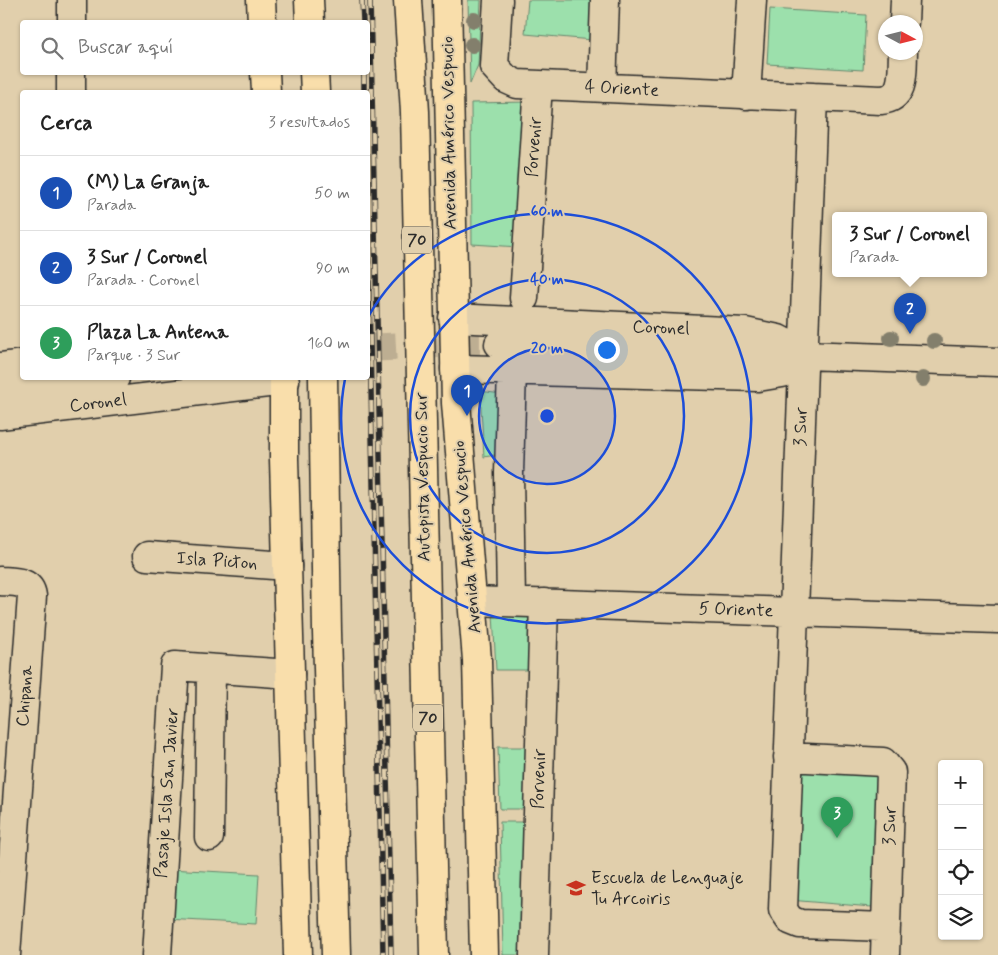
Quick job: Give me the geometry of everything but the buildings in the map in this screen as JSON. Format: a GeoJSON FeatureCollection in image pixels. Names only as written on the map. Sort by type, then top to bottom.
{"type":"FeatureCollection","features":[{"type":"Feature","properties":{"kind":"main road"},"geometry":{"type":"LineString","coordinates":[[261,0],[262,20]]}},
{"type":"Feature","properties":{"kind":"main road"},"geometry":{"type":"LineString","coordinates":[[309,0],[310,20]]}},
{"type":"Feature","properties":{"kind":"main road","name":"Autopista Vespucio Sur"},"geometry":{"type":"LineString","coordinates":[[408,0],[414,112],[434,955]]}},
{"type":"Feature","properties":{"kind":"main road","name":"Avenida Américo Vespucio"},"geometry":{"type":"LineString","coordinates":[[447,0],[453,318],[458,438],[473,601],[479,722],[484,955]]}},
{"type":"Feature","properties":{"kind":"main road"},"geometry":{"type":"LineString","coordinates":[[265,75],[266,90]]}},
{"type":"Feature","properties":{"kind":"main road"},"geometry":{"type":"LineString","coordinates":[[314,75],[315,90]]}},
{"type":"Feature","properties":{"kind":"main road"},"geometry":{"type":"LineString","coordinates":[[284,380],[287,566],[298,955]]}},
{"type":"Feature","properties":{"kind":"main road"},"geometry":{"type":"LineString","coordinates":[[323,380],[327,632],[336,955]]}},
{"type":"Feature","properties":{"kind":"street"},"geometry":{"type":"LineString","coordinates":[[72,0],[72,20]]}},
{"type":"Feature","properties":{"kind":"street","name":"4 Oriente"},"geometry":{"type":"LineString","coordinates":[[498,0],[494,66],[501,74],[517,84],[881,100],[892,97],[901,86],[903,60]]}},
{"type":"Feature","properties":{"kind":"street"},"geometry":{"type":"LineString","coordinates":[[602,88],[605,0]]}},
{"type":"Feature","properties":{"kind":"street"},"geometry":{"type":"LineString","coordinates":[[746,94],[752,0]]}},
{"type":"Feature","properties":{"kind":"street"},"geometry":{"type":"LineString","coordinates":[[904,15],[905,0]]}},
{"type":"Feature","properties":{"kind":"street"},"geometry":{"type":"LineString","coordinates":[[71,75],[71,90]]}},
{"type":"Feature","properties":{"kind":"street","name":"Porvenir"},"geometry":{"type":"LineString","coordinates":[[524,298],[538,85]]}},
{"type":"Feature","properties":{"kind":"street","name":"3 Sur"},"geometry":{"type":"LineString","coordinates":[[813,97],[782,903],[786,917],[800,924],[886,927]]}},
{"type":"Feature","properties":{"kind":"street","name":"Coronel"},"geometry":{"type":"LineString","coordinates":[[453,318],[745,332],[778,339],[795,347],[803,355]]}},
{"type":"Feature","properties":{"kind":"street","name":"Coronel"},"geometry":{"type":"LineString","coordinates":[[499,344],[998,362]]}},
{"type":"Feature","properties":{"kind":"street"},"geometry":{"type":"LineString","coordinates":[[455,369],[512,369],[758,378],[782,373],[803,355]]}},
{"type":"Feature","properties":{"kind":"street"},"geometry":{"type":"LineString","coordinates":[[0,367],[20,364]]}},
{"type":"Feature","properties":{"kind":"street"},"geometry":{"type":"LineString","coordinates":[[511,602],[509,472],[512,369]]}},
{"type":"Feature","properties":{"kind":"street","name":"Coronel"},"geometry":{"type":"LineString","coordinates":[[0,390],[96,380]]}},
{"type":"Feature","properties":{"kind":"street","name":"Coronel"},"geometry":{"type":"LineString","coordinates":[[0,415],[276,380]]}},
{"type":"Feature","properties":{"kind":"street","name":"Isla Picton"},"geometry":{"type":"LineString","coordinates":[[147,556],[287,566]]}},
{"type":"Feature","properties":{"kind":"street","name":"Chipana"},"geometry":{"type":"LineString","coordinates":[[0,581],[24,584],[29,587],[32,596],[6,955]]}},
{"type":"Feature","properties":{"kind":"street","name":"5 Oriente"},"geometry":{"type":"LineString","coordinates":[[473,601],[998,619]]}},
{"type":"Feature","properties":{"kind":"street","name":"Porvenir"},"geometry":{"type":"LineString","coordinates":[[534,955],[544,604]]}},
{"type":"Feature","properties":{"kind":"street","name":"Pasaje Isla San Javier"},"geometry":{"type":"LineString","coordinates":[[157,955],[176,666],[211,670],[290,674]]}},
{"type":"Feature","properties":{"kind":"street"},"geometry":{"type":"LineString","coordinates":[[210,837],[211,670]]}},
{"type":"Feature","properties":{"kind":"street","name":"3 Sur"},"geometry":{"type":"LineString","coordinates":[[788,756],[876,762],[888,766],[892,779],[884,955]]}},
{"type":"Feature","properties":{"kind":"green space"},"geometry":{"type":"Polygon","coordinates":[[[468,0],[481,0],[478,65],[470,84],[468,0]]]}},
{"type":"Feature","properties":{"kind":"green space"},"geometry":{"type":"Polygon","coordinates":[[[528,0],[595,0],[592,40],[525,34],[528,0]]]}},
{"type":"Feature","properties":{"kind":"green space"},"geometry":{"type":"Polygon","coordinates":[[[770,9],[866,15],[863,70],[767,64],[770,9]]]}},
{"type":"Feature","properties":{"kind":"green space"},"geometry":{"type":"Polygon","coordinates":[[[529,102],[519,247],[472,244],[471,103],[529,102]]]}},
{"type":"Feature","properties":{"kind":"green space"},"geometry":{"type":"Polygon","coordinates":[[[480,391],[508,395],[507,453],[484,457],[480,391]]]}},
{"type":"Feature","properties":{"kind":"green space"},"geometry":{"type":"Polygon","coordinates":[[[493,613],[531,614],[535,670],[496,670],[493,613]]]}},
{"type":"Feature","properties":{"kind":"green space"},"geometry":{"type":"Polygon","coordinates":[[[498,747],[534,747],[530,801],[522,809],[500,809],[498,747]]]}},
{"type":"Feature","properties":{"kind":"green space"},"geometry":{"type":"Polygon","coordinates":[[[801,769],[884,776],[872,907],[789,900],[801,769]]]}},
{"type":"Feature","properties":{"kind":"green space"},"geometry":{"type":"Polygon","coordinates":[[[500,822],[521,822],[530,827],[521,955],[503,955],[500,822]]]}},
{"type":"Feature","properties":{"kind":"green space"},"geometry":{"type":"Polygon","coordinates":[[[169,869],[259,874],[256,924],[166,919],[169,869]]]}},
{"type":"Feature","properties":{"kind":"tunnel"},"geometry":{"type":"LineString","coordinates":[[370,348],[440,344],[499,344]]}},
{"type":"Feature","properties":{"kind":"railway"},"geometry":{"type":"LineString","coordinates":[[362,0],[363,20]]}},
{"type":"Feature","properties":{"kind":"railway"},"geometry":{"type":"LineString","coordinates":[[370,0],[391,955]]}},
{"type":"Feature","properties":{"kind":"railway"},"geometry":{"type":"LineString","coordinates":[[364,75],[364,90]]}},
{"type":"Feature","properties":{"kind":"railway"},"geometry":{"type":"LineString","coordinates":[[370,341],[383,955]]}},
{"type":"Feature","properties":{"kind":"place","name":"3 Sur / Coronel"},"geometry":{"type":"Point","coordinates":[910,334]}},
{"type":"Feature","properties":{"kind":"place","name":"(M) La Granja"},"geometry":{"type":"Point","coordinates":[467,416]}},
{"type":"Feature","properties":{"kind":"place","name":"Plaza La Antena"},"geometry":{"type":"Point","coordinates":[837,838]}},
{"type":"Feature","properties":{"kind":"place","name":"Escuela de Lenguaje Tu Arcoiris"},"geometry":{"type":"Point","coordinates":[576,888]}}]}
